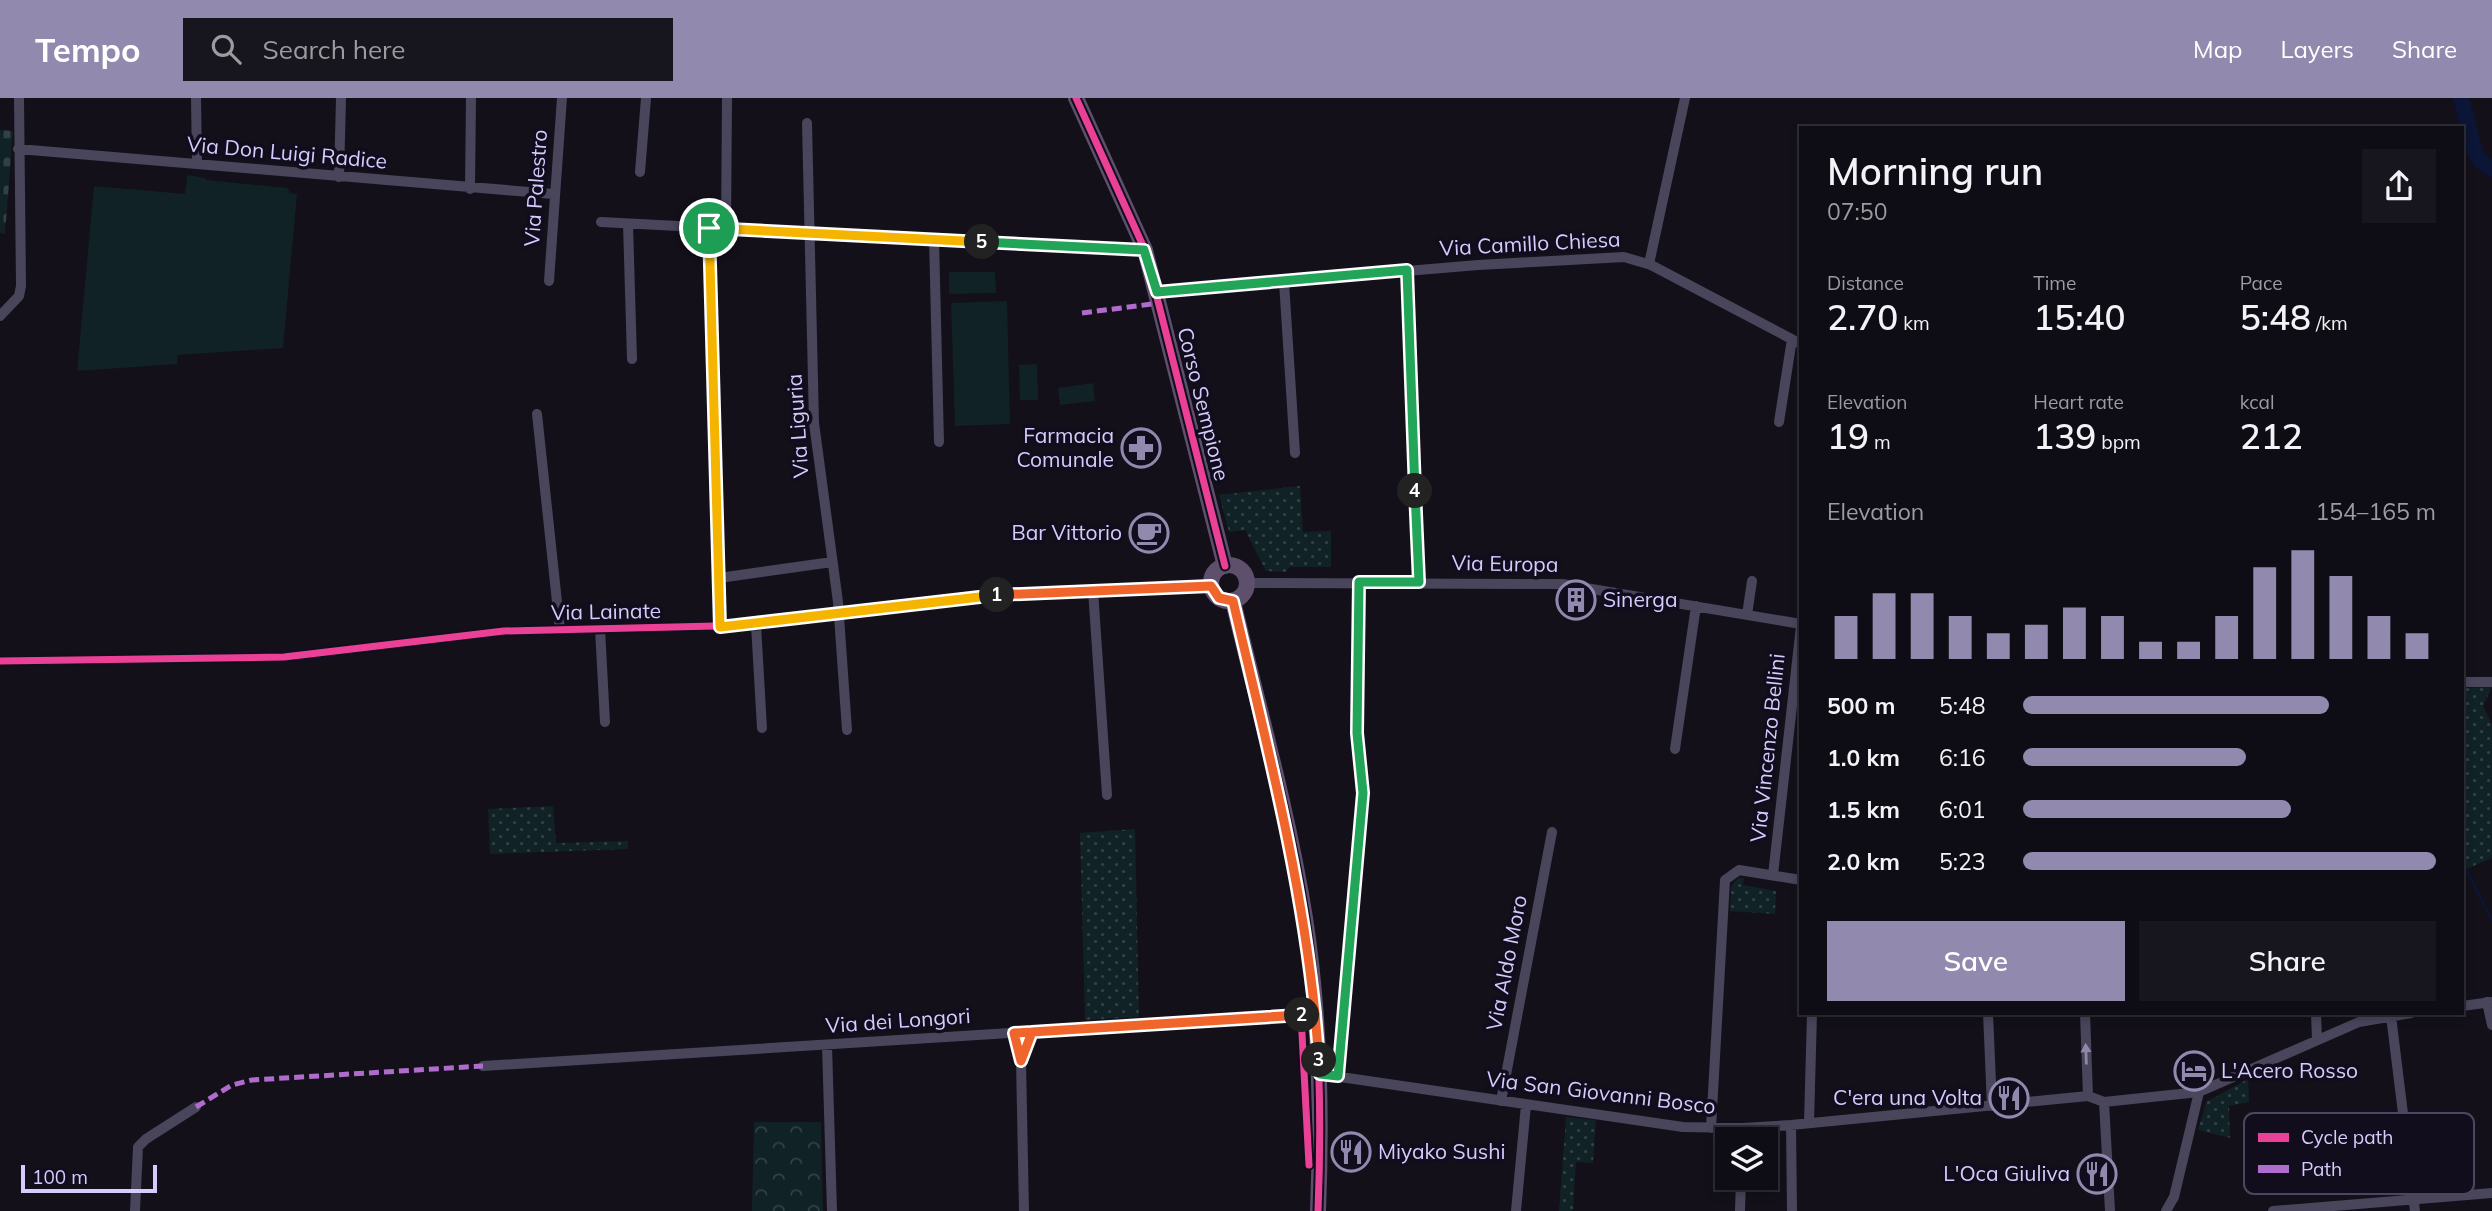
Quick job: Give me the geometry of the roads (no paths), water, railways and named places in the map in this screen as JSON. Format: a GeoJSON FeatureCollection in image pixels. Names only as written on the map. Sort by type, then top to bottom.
{"type":"FeatureCollection","features":[{"type":"Feature","properties":{"kind":"main road","name":"Corso Sempione"},"geometry":{"type":"LineString","coordinates":[[1076,98],[1144,250],[1157,292],[1225,566]]}},
{"type":"Feature","properties":{"kind":"main road"},"geometry":{"type":"LineString","coordinates":[[1225,566],[1240,569],[1247,583],[1242,596],[1233,601],[1219,598],[1211,586],[1213,575],[1225,566]]}},
{"type":"Feature","properties":{"kind":"main road"},"geometry":{"type":"LineString","coordinates":[[1233,601],[1299,885],[1320,1074],[1318,1211]]}},
{"type":"Feature","properties":{"kind":"street"},"geometry":{"type":"LineString","coordinates":[[0,316],[13,303],[21,286],[19,98]]}},
{"type":"Feature","properties":{"kind":"street"},"geometry":{"type":"LineString","coordinates":[[197,98],[197,164]]}},
{"type":"Feature","properties":{"kind":"street"},"geometry":{"type":"LineString","coordinates":[[339,177],[341,98]]}},
{"type":"Feature","properties":{"kind":"street"},"geometry":{"type":"LineString","coordinates":[[470,189],[471,98]]}},
{"type":"Feature","properties":{"kind":"street","name":"Via Palestro"},"geometry":{"type":"LineString","coordinates":[[549,281],[553,194],[562,98]]}},
{"type":"Feature","properties":{"kind":"street"},"geometry":{"type":"LineString","coordinates":[[640,172],[646,98]]}},
{"type":"Feature","properties":{"kind":"street"},"geometry":{"type":"LineString","coordinates":[[726,229],[727,98]]}},
{"type":"Feature","properties":{"kind":"street"},"geometry":{"type":"LineString","coordinates":[[1649,264],[1685,98]]}},
{"type":"Feature","properties":{"kind":"street","name":"Via Liguria"},"geometry":{"type":"LineString","coordinates":[[807,123],[814,423],[839,614],[847,730]]}},
{"type":"Feature","properties":{"kind":"street","name":"Via Don Luigi Radice"},"geometry":{"type":"LineString","coordinates":[[18,149],[553,194]]}},
{"type":"Feature","properties":{"kind":"street"},"geometry":{"type":"LineString","coordinates":[[601,222],[1144,250]]}},
{"type":"Feature","properties":{"kind":"street"},"geometry":{"type":"LineString","coordinates":[[628,224],[632,359]]}},
{"type":"Feature","properties":{"kind":"street"},"geometry":{"type":"LineString","coordinates":[[709,228],[720,627]]}},
{"type":"Feature","properties":{"kind":"street"},"geometry":{"type":"LineString","coordinates":[[934,239],[939,442]]}},
{"type":"Feature","properties":{"kind":"street","name":"Via Camillo Chiesa"},"geometry":{"type":"LineString","coordinates":[[1157,292],[1407,270],[1615,257],[1649,264],[1796,341]]}},
{"type":"Feature","properties":{"kind":"street"},"geometry":{"type":"LineString","coordinates":[[1407,270],[1419,582]]}},
{"type":"Feature","properties":{"kind":"street"},"geometry":{"type":"LineString","coordinates":[[1284,282],[1295,453]]}},
{"type":"Feature","properties":{"kind":"street"},"geometry":{"type":"LineString","coordinates":[[1779,422],[1796,341]]}},
{"type":"Feature","properties":{"kind":"street"},"geometry":{"type":"LineString","coordinates":[[537,414],[560,630]]}},
{"type":"Feature","properties":{"kind":"street"},"geometry":{"type":"LineString","coordinates":[[719,578],[832,562]]}},
{"type":"Feature","properties":{"kind":"street"},"geometry":{"type":"LineString","coordinates":[[1747,615],[1752,581]]}},
{"type":"Feature","properties":{"kind":"street"},"geometry":{"type":"LineString","coordinates":[[1338,1076],[1362,786],[1357,733],[1359,582]]}},
{"type":"Feature","properties":{"kind":"street","name":"Via Europa"},"geometry":{"type":"LineString","coordinates":[[1247,583],[1562,584],[1799,625]]}},
{"type":"Feature","properties":{"kind":"street","name":"Via Lainate"},"geometry":{"type":"LineString","coordinates":[[0,661],[284,657],[504,631],[756,625],[972,596],[1211,586]]}},
{"type":"Feature","properties":{"kind":"street"},"geometry":{"type":"LineString","coordinates":[[1093,590],[1107,795]]}},
{"type":"Feature","properties":{"kind":"street"},"geometry":{"type":"LineString","coordinates":[[1675,749],[1696,606]]}},
{"type":"Feature","properties":{"kind":"street"},"geometry":{"type":"LineString","coordinates":[[756,625],[762,728]]}},
{"type":"Feature","properties":{"kind":"street"},"geometry":{"type":"LineString","coordinates":[[600,629],[605,722]]}},
{"type":"Feature","properties":{"kind":"street","name":"Via Vincenzo Bellini"},"geometry":{"type":"LineString","coordinates":[[1773,875],[1799,643]]}},
{"type":"Feature","properties":{"kind":"street"},"geometry":{"type":"LineString","coordinates":[[2464,682],[2492,682]]}},
{"type":"Feature","properties":{"kind":"street","name":"Via Aldo Moro"},"geometry":{"type":"LineString","coordinates":[[1501,1101],[1552,832]]}},
{"type":"Feature","properties":{"kind":"street"},"geometry":{"type":"LineString","coordinates":[[1711,1128],[1724,885],[1728,875],[1739,870],[1799,880]]}},
{"type":"Feature","properties":{"kind":"street"},"geometry":{"type":"LineString","coordinates":[[2464,1006],[2490,1002],[2492,1024]]}},
{"type":"Feature","properties":{"kind":"street","name":"Via dei Longori"},"geometry":{"type":"LineString","coordinates":[[483,1066],[1315,1014]]}},
{"type":"Feature","properties":{"kind":"street"},"geometry":{"type":"LineString","coordinates":[[1809,1123],[1812,1015]]}},
{"type":"Feature","properties":{"kind":"street"},"geometry":{"type":"LineString","coordinates":[[1988,1015],[1992,1106]]}},
{"type":"Feature","properties":{"kind":"street"},"geometry":{"type":"LineString","coordinates":[[2085,1015],[2088,1096],[2104,1102],[2199,1092],[2317,1040],[2358,1018],[2398,1015]]}},
{"type":"Feature","properties":{"kind":"street"},"geometry":{"type":"LineString","coordinates":[[2316,1015],[2317,1040]]}},
{"type":"Feature","properties":{"kind":"street"},"geometry":{"type":"LineString","coordinates":[[2391,1016],[2403,1113]]}},
{"type":"Feature","properties":{"kind":"street"},"geometry":{"type":"LineString","coordinates":[[1021,1061],[1032,1032]]}},
{"type":"Feature","properties":{"kind":"street"},"geometry":{"type":"LineString","coordinates":[[1014,1033],[1021,1061],[1024,1211]]}},
{"type":"Feature","properties":{"kind":"street"},"geometry":{"type":"LineString","coordinates":[[827,1045],[832,1211]]}},
{"type":"Feature","properties":{"kind":"street","name":"Via San Giovanni Bosco"},"geometry":{"type":"LineString","coordinates":[[1320,1074],[1683,1127],[1715,1129]]}},
{"type":"Feature","properties":{"kind":"street"},"geometry":{"type":"LineString","coordinates":[[2166,1211],[2174,1197],[2199,1092]]}},
{"type":"Feature","properties":{"kind":"street","name":"Via San Giovanni Bosco"},"geometry":{"type":"LineString","coordinates":[[1778,1127],[2088,1096]]}},
{"type":"Feature","properties":{"kind":"street"},"geometry":{"type":"LineString","coordinates":[[2104,1102],[2110,1211]]}},
{"type":"Feature","properties":{"kind":"street"},"geometry":{"type":"LineString","coordinates":[[1516,1211],[1526,1105]]}},
{"type":"Feature","properties":{"kind":"street"},"geometry":{"type":"LineString","coordinates":[[135,1211],[135,1159],[138,1147],[196,1107]]}},
{"type":"Feature","properties":{"kind":"street"},"geometry":{"type":"LineString","coordinates":[[1791,1125],[1792,1211]]}},
{"type":"Feature","properties":{"kind":"street"},"geometry":{"type":"LineString","coordinates":[[1740,1211],[1741,1190]]}},
{"type":"Feature","properties":{"kind":"street"},"geometry":{"type":"LineString","coordinates":[[2273,1211],[2492,1193]]}},
{"type":"Feature","properties":{"kind":"street"},"geometry":{"type":"LineString","coordinates":[[2412,1194],[2415,1211]]}},
{"type":"Feature","properties":{"kind":"waterway"},"geometry":{"type":"LineString","coordinates":[[2461,98],[2475,152],[2479,160],[2492,169]]}},
{"type":"Feature","properties":{"kind":"waterway"},"geometry":{"type":"LineString","coordinates":[[2464,866],[2492,920]]}},
{"type":"Feature","properties":{"kind":"place","name":"Farmacia Comunale"},"geometry":{"type":"Point","coordinates":[1141,448]}},
{"type":"Feature","properties":{"kind":"place","name":"Bar Vittorio"},"geometry":{"type":"Point","coordinates":[1149,533]}},
{"type":"Feature","properties":{"kind":"place","name":"Sinerga"},"geometry":{"type":"Point","coordinates":[1576,600]}},
{"type":"Feature","properties":{"kind":"place","name":"L'Acero Rosso"},"geometry":{"type":"Point","coordinates":[2194,1071]}},
{"type":"Feature","properties":{"kind":"place","name":"C'era una Volta"},"geometry":{"type":"Point","coordinates":[2009,1098]}},
{"type":"Feature","properties":{"kind":"place","name":"Miyako Sushi"},"geometry":{"type":"Point","coordinates":[1351,1152]}},
{"type":"Feature","properties":{"kind":"place","name":"L'Oca Giuliva"},"geometry":{"type":"Point","coordinates":[2097,1174]}}]}
